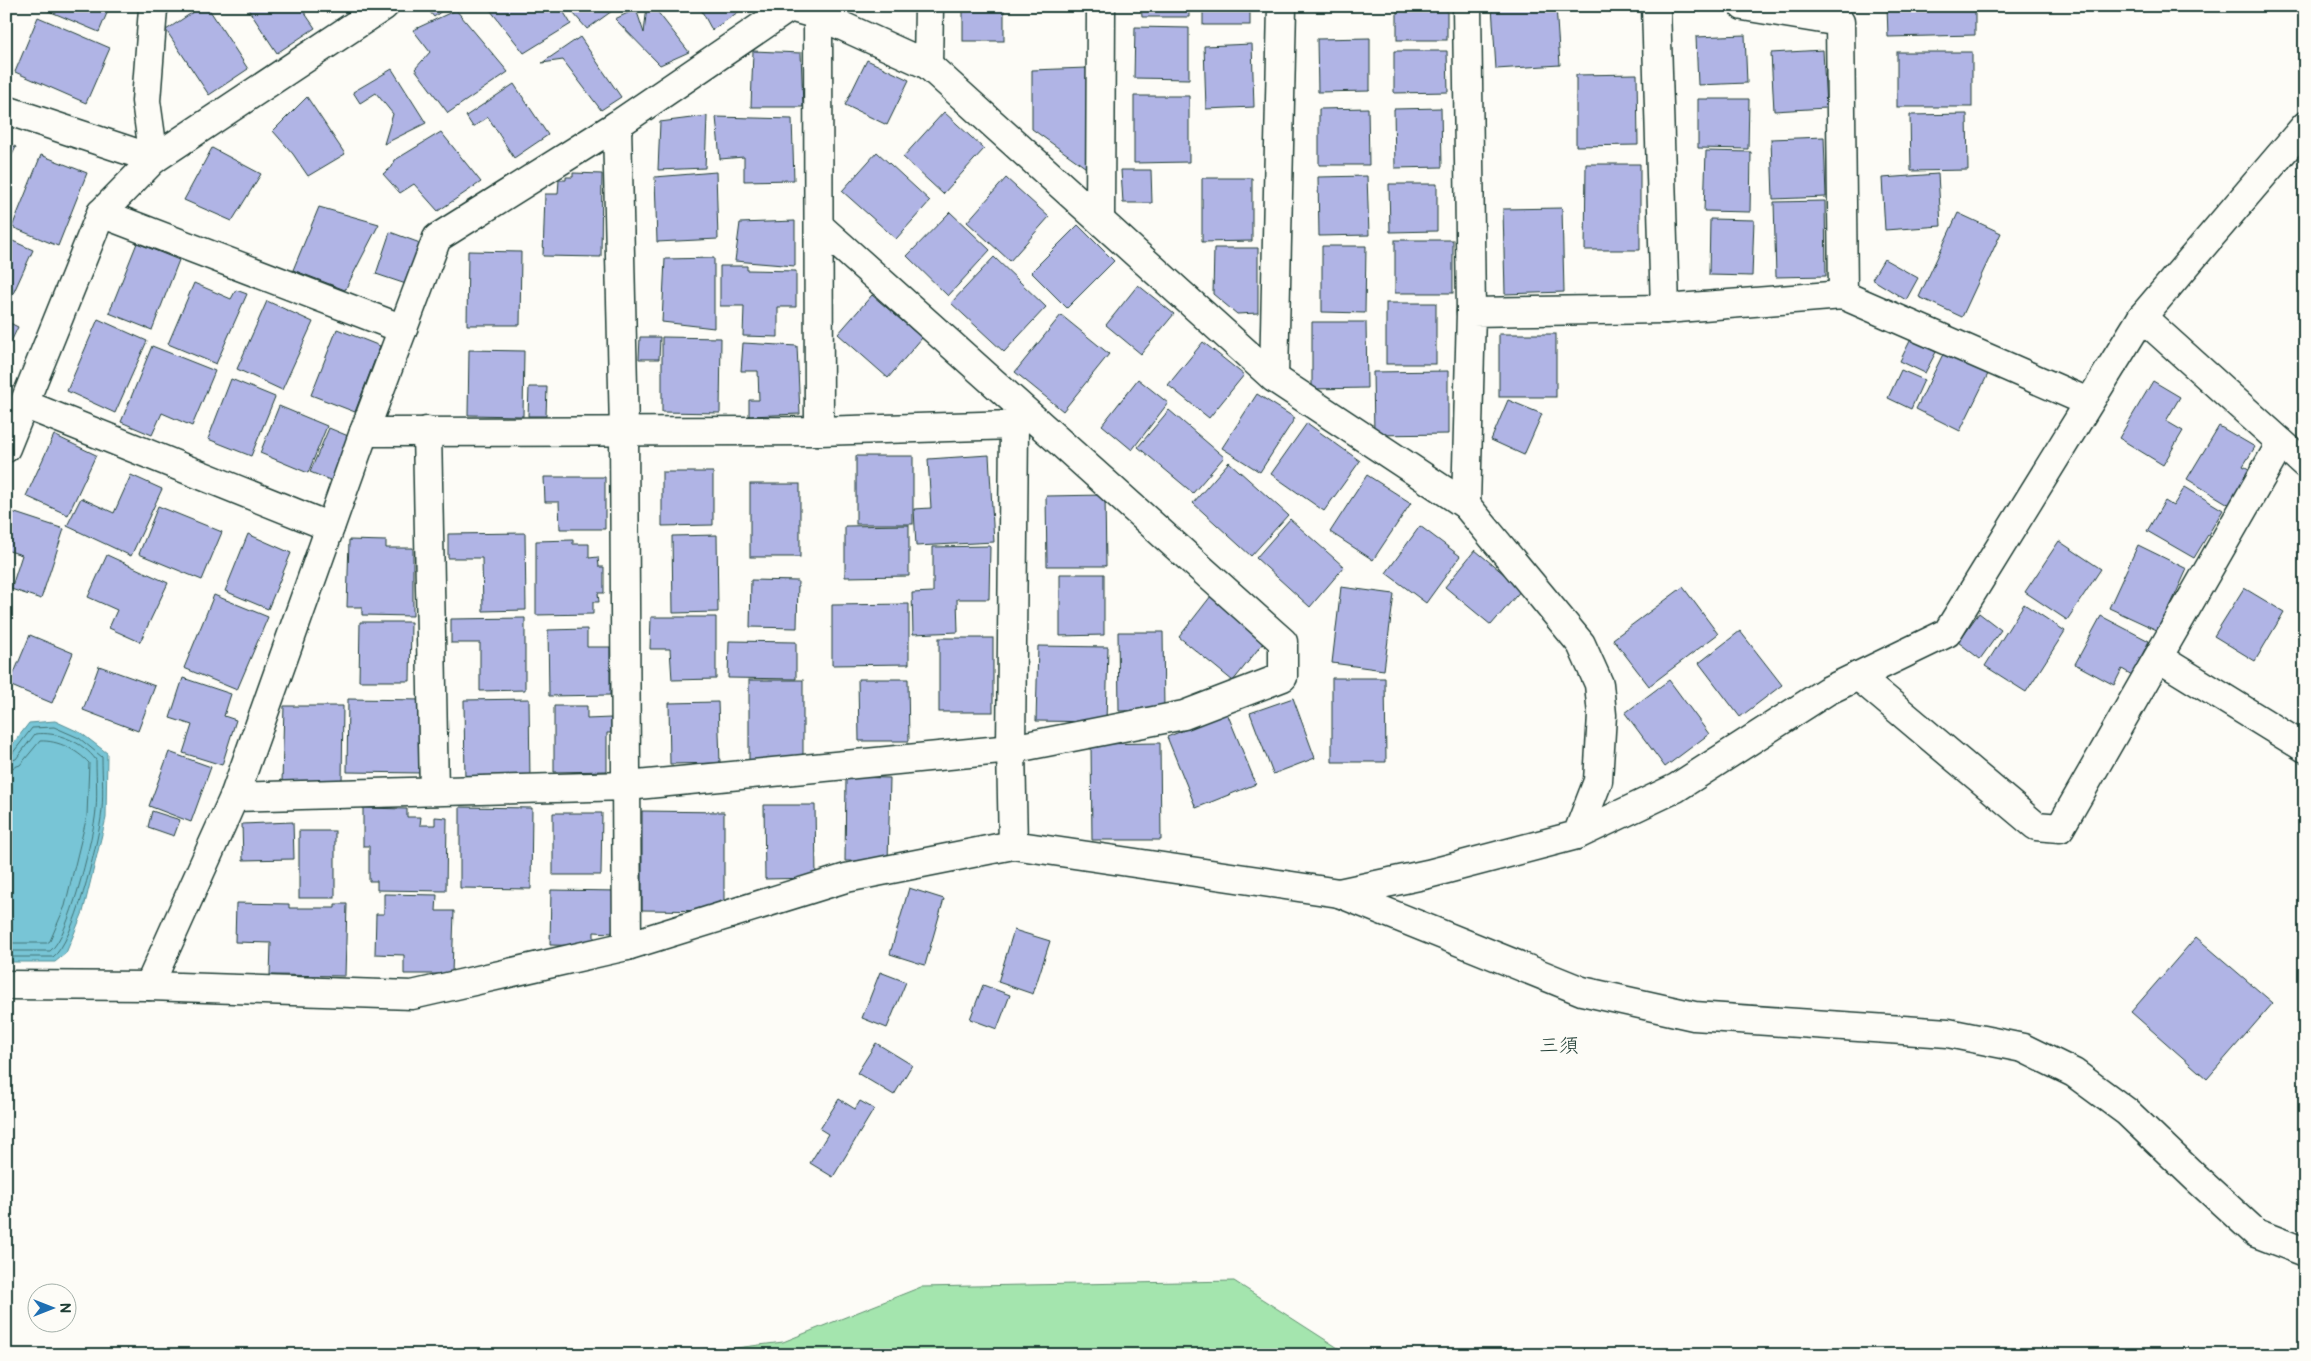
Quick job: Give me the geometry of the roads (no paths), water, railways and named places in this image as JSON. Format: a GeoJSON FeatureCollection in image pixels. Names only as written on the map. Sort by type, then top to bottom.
{"type":"FeatureCollection","features":[{"type":"Feature","properties":{"kind":"street"},"geometry":{"type":"LineString","coordinates":[[154,159],[146,101],[153,9],[155,6]]}},
{"type":"Feature","properties":{"kind":"street"},"geometry":{"type":"LineString","coordinates":[[6,448],[15,415],[101,213],[154,159],[384,6]]}},
{"type":"Feature","properties":{"kind":"street"},"geometry":{"type":"LineString","coordinates":[[928,65],[929,6]]}},
{"type":"Feature","properties":{"kind":"street"},"geometry":{"type":"LineString","coordinates":[[1100,220],[1101,6]]}},
{"type":"Feature","properties":{"kind":"street"},"geometry":{"type":"LineString","coordinates":[[1274,378],[1282,6]]}},
{"type":"Feature","properties":{"kind":"street"},"geometry":{"type":"LineString","coordinates":[[1466,505],[1471,312],[1468,6]]}},
{"type":"Feature","properties":{"kind":"street"},"geometry":{"type":"LineString","coordinates":[[1656,6],[1665,309]]}},
{"type":"Feature","properties":{"kind":"street"},"geometry":{"type":"LineString","coordinates":[[1743,6],[1840,22],[1843,295]]}},
{"type":"Feature","properties":{"kind":"street"},"geometry":{"type":"LineString","coordinates":[[149,986],[234,797],[364,432],[437,238],[617,125],[790,7],[818,15],[928,65],[1274,378],[1466,505],[1580,644],[1599,684],[1602,715],[1598,781],[1578,835]]}},
{"type":"Feature","properties":{"kind":"street"},"geometry":{"type":"LineString","coordinates":[[818,15],[819,431]]}},
{"type":"Feature","properties":{"kind":"street"},"geometry":{"type":"LineString","coordinates":[[6,110],[154,159]]}},
{"type":"Feature","properties":{"kind":"street"},"geometry":{"type":"LineString","coordinates":[[617,125],[624,432],[627,946]]}},
{"type":"Feature","properties":{"kind":"street"},"geometry":{"type":"LineString","coordinates":[[1339,893],[1428,874],[1578,835],[1676,788],[1827,691],[1947,633],[2142,317],[2305,126]]}},
{"type":"Feature","properties":{"kind":"street"},"geometry":{"type":"LineString","coordinates":[[101,213],[403,329]]}},
{"type":"Feature","properties":{"kind":"street"},"geometry":{"type":"LineString","coordinates":[[234,797],[627,786],[1011,749],[1184,715],[1283,677],[1283,642],[1020,419],[819,226]]}},
{"type":"Feature","properties":{"kind":"street"},"geometry":{"type":"LineString","coordinates":[[1471,312],[1665,309],[1843,295],[2088,402]]}},
{"type":"Feature","properties":{"kind":"street"},"geometry":{"type":"LineString","coordinates":[[2142,317],[2305,464]]}},
{"type":"Feature","properties":{"kind":"street"},"geometry":{"type":"LineString","coordinates":[[15,415],[330,527]]}},
{"type":"Feature","properties":{"kind":"street"},"geometry":{"type":"LineString","coordinates":[[364,432],[819,431],[1020,419]]}},
{"type":"Feature","properties":{"kind":"street"},"geometry":{"type":"LineString","coordinates":[[1013,845],[1011,749],[1020,419]]}},
{"type":"Feature","properties":{"kind":"street"},"geometry":{"type":"LineString","coordinates":[[428,432],[434,791]]}},
{"type":"Feature","properties":{"kind":"street"},"geometry":{"type":"LineString","coordinates":[[1858,676],[2036,826],[2060,828],[2281,442]]}},
{"type":"Feature","properties":{"kind":"street"},"geometry":{"type":"LineString","coordinates":[[2159,658],[2305,748]]}},
{"type":"Feature","properties":{"kind":"street"},"geometry":{"type":"LineString","coordinates":[[6,986],[149,986],[412,995],[627,946],[846,878],[1013,845],[1339,893],[1592,993],[1694,1016],[1948,1033],[2022,1048],[2074,1073],[2127,1112],[2197,1180],[2256,1233],[2305,1252]]}},
{"type":"Feature","properties":{"kind":"water"},"geometry":{"type":"Polygon","coordinates":[[[55,721],[81,733],[107,753],[106,818],[83,912],[66,953],[55,962],[6,962],[6,753],[29,723],[55,721]]]}},
{"type":"Feature","properties":{"kind":"district","name":"三須"},"geometry":{"type":"Point","coordinates":[1559,1046]}}]}
